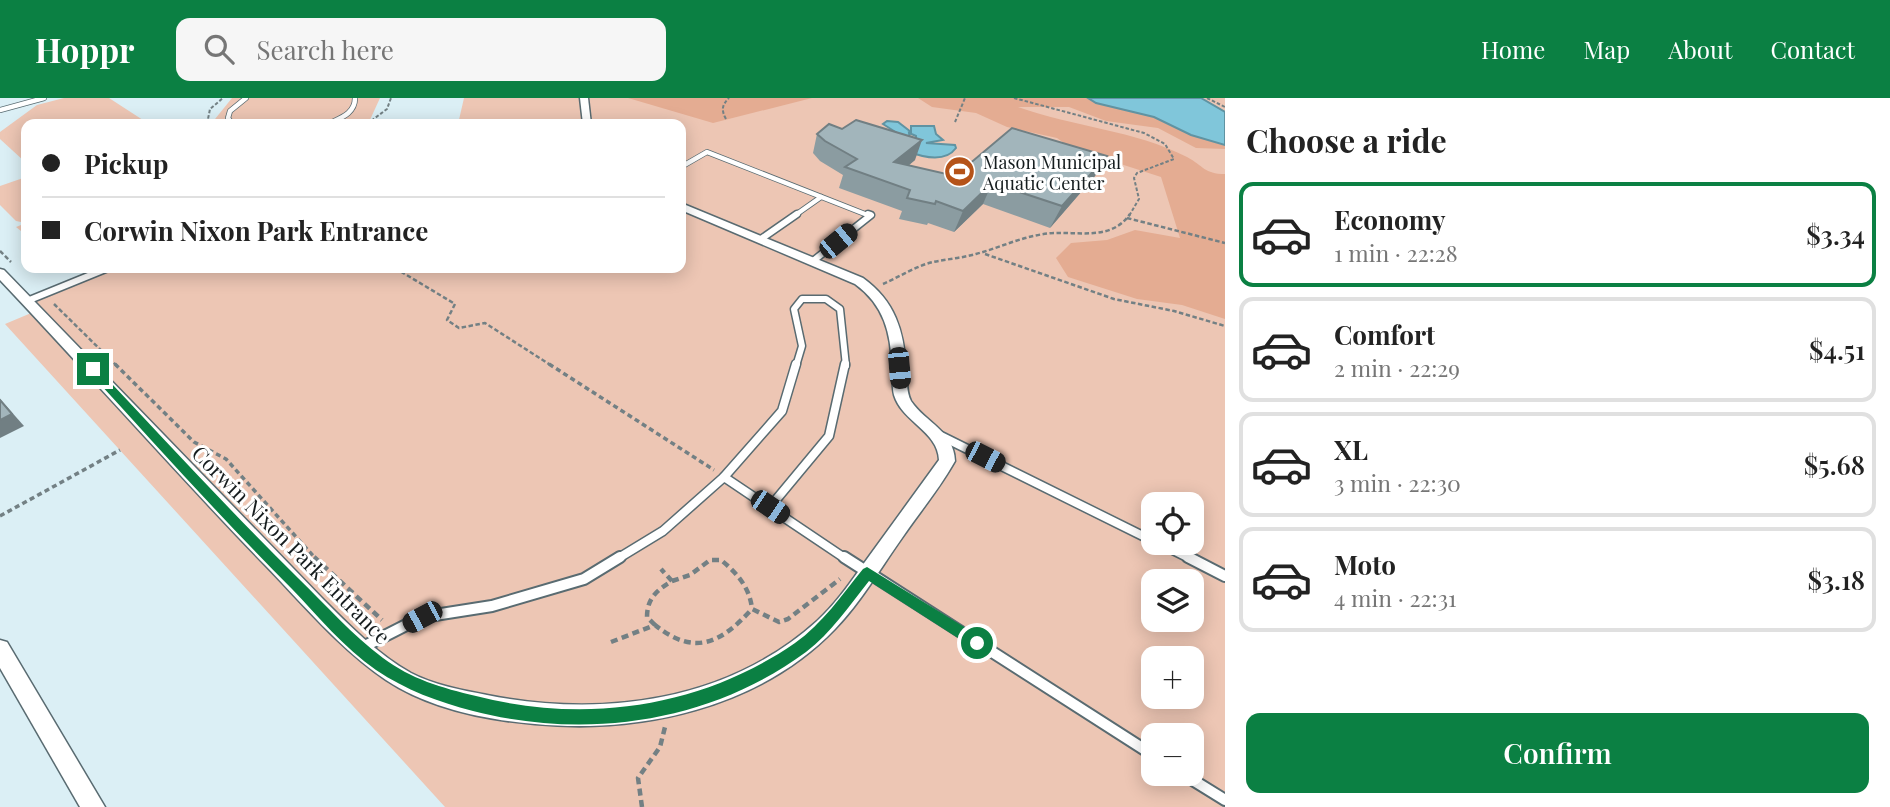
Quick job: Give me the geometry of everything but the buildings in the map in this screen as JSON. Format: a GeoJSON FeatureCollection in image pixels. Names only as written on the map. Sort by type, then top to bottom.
{"type":"FeatureCollection","features":[{"type":"Feature","properties":{"kind":"street"},"geometry":{"type":"LineString","coordinates":[[584,98],[586,119]]}},
{"type":"Feature","properties":{"kind":"street"},"geometry":{"type":"LineString","coordinates":[[686,208],[813,261],[871,289],[881,298],[889,312],[905,405],[913,416],[936,434]]}},
{"type":"Feature","properties":{"kind":"street","name":"Corwin Nixon Park Entrance"},"geometry":{"type":"LineString","coordinates":[[0,273],[263,551],[361,648],[407,681],[440,695],[495,709],[553,717],[593,718],[670,708],[724,690],[757,675],[800,648],[825,626],[867,573],[947,461],[948,452],[936,434]]}},
{"type":"Feature","properties":{"kind":"street"},"geometry":{"type":"LineString","coordinates":[[0,649],[6,675],[93,807]]}},
{"type":"Feature","properties":{"kind":"lane"},"geometry":{"type":"LineString","coordinates":[[0,110],[44,98]]}},
{"type":"Feature","properties":{"kind":"lane"},"geometry":{"type":"LineString","coordinates":[[229,119],[230,111],[246,98]]}},
{"type":"Feature","properties":{"kind":"lane"},"geometry":{"type":"LineString","coordinates":[[338,119],[349,113],[355,105],[355,98]]}},
{"type":"Feature","properties":{"kind":"lane"},"geometry":{"type":"LineString","coordinates":[[686,164],[707,152],[871,215],[813,261]]}},
{"type":"Feature","properties":{"kind":"lane"},"geometry":{"type":"LineString","coordinates":[[761,239],[821,197]]}},
{"type":"Feature","properties":{"kind":"lane"},"geometry":{"type":"LineString","coordinates":[[27,301],[96,273]]}},
{"type":"Feature","properties":{"kind":"lane"},"geometry":{"type":"LineString","coordinates":[[361,648],[422,617],[492,606],[584,579],[663,531],[724,477],[782,411],[802,345],[794,309],[802,299],[826,299],[840,309],[846,370],[829,436],[770,507]]}},
{"type":"Feature","properties":{"kind":"lane"},"geometry":{"type":"LineString","coordinates":[[936,434],[1141,535]]}},
{"type":"Feature","properties":{"kind":"lane"},"geometry":{"type":"LineString","coordinates":[[724,477],[867,573],[1141,747]]}},
{"type":"Feature","properties":{"kind":"lane"},"geometry":{"type":"LineString","coordinates":[[1182,555],[1225,576]]}},
{"type":"Feature","properties":{"kind":"lane"},"geometry":{"type":"LineString","coordinates":[[1202,786],[1225,800]]}},
{"type":"Feature","properties":{"kind":"path"},"geometry":{"type":"LineString","coordinates":[[207,119],[213,104],[223,98]]}},
{"type":"Feature","properties":{"kind":"path"},"geometry":{"type":"LineString","coordinates":[[374,119],[387,109],[391,98]]}},
{"type":"Feature","properties":{"kind":"path"},"geometry":{"type":"LineString","coordinates":[[726,119],[722,112],[723,104],[729,98]]}},
{"type":"Feature","properties":{"kind":"path"},"geometry":{"type":"LineString","coordinates":[[955,122],[965,98]]}},
{"type":"Feature","properties":{"kind":"path"},"geometry":{"type":"LineString","coordinates":[[871,289],[930,263],[983,253],[1040,234],[1087,235],[1117,227],[1127,218],[1139,199],[1135,178],[1137,173],[1174,159],[1165,144],[1144,133],[1014,98]]}},
{"type":"Feature","properties":{"kind":"path"},"geometry":{"type":"LineString","coordinates":[[1207,98],[1225,107]]}},
{"type":"Feature","properties":{"kind":"path"},"geometry":{"type":"LineString","coordinates":[[1127,218],[1225,243]]}},
{"type":"Feature","properties":{"kind":"path"},"geometry":{"type":"LineString","coordinates":[[983,253],[1114,299],[1225,326]]}},
{"type":"Feature","properties":{"kind":"path"},"geometry":{"type":"LineString","coordinates":[[403,273],[455,304],[447,320],[459,328],[485,323],[724,477]]}},
{"type":"Feature","properties":{"kind":"path"},"geometry":{"type":"LineString","coordinates":[[50,300],[194,442],[226,459],[302,546],[394,631]]}},
{"type":"Feature","properties":{"kind":"path"},"geometry":{"type":"LineString","coordinates":[[0,516],[120,450]]}},
{"type":"Feature","properties":{"kind":"path"},"geometry":{"type":"LineString","coordinates":[[710,560],[721,560],[748,589],[752,597],[752,609],[733,630],[717,641],[695,646],[674,638],[647,617],[647,601],[658,589],[671,581],[690,575],[710,560]]}},
{"type":"Feature","properties":{"kind":"path"},"geometry":{"type":"LineString","coordinates":[[661,569],[671,581]]}},
{"type":"Feature","properties":{"kind":"path"},"geometry":{"type":"LineString","coordinates":[[752,609],[779,622],[793,618],[827,586],[840,579]]}},
{"type":"Feature","properties":{"kind":"path"},"geometry":{"type":"LineString","coordinates":[[611,642],[655,625]]}},
{"type":"Feature","properties":{"kind":"path"},"geometry":{"type":"LineString","coordinates":[[642,807],[638,778],[660,747],[670,708]]}},
{"type":"Feature","properties":{"kind":"shaded area"},"geometry":{"type":"Polygon","coordinates":[[[64,98],[109,98],[141,119],[21,119],[21,158],[0,139],[0,132],[37,105],[64,98]]]}},
{"type":"Feature","properties":{"kind":"shaded area"},"geometry":{"type":"Polygon","coordinates":[[[232,98],[380,98],[370,119],[215,119],[232,98]]]}},
{"type":"Feature","properties":{"kind":"shaded area"},"geometry":{"type":"Polygon","coordinates":[[[464,98],[1225,98],[1225,807],[445,807],[5,324],[36,311],[27,301],[95,273],[686,273],[686,119],[459,119],[464,98]]]}},
{"type":"Feature","properties":{"kind":"shaded area"},"geometry":{"type":"Polygon","coordinates":[[[628,98],[812,98],[713,123],[628,98]]]}},
{"type":"Feature","properties":{"kind":"shaded area"},"geometry":{"type":"Polygon","coordinates":[[[918,98],[1088,98],[1096,103],[1154,117],[1191,135],[1225,145],[1225,149],[1196,148],[1158,128],[1106,121],[1069,107],[1018,107],[1146,141],[1187,157],[1208,171],[1225,174],[1225,319],[1182,305],[1137,299],[1068,277],[1056,258],[1071,243],[1107,240],[1135,230],[1180,238],[1161,177],[1071,148],[1057,138],[1007,127],[976,113],[932,107],[918,98]]]}},
{"type":"Feature","properties":{"kind":"shaded area"},"geometry":{"type":"Polygon","coordinates":[[[21,179],[21,222],[16,221],[0,205],[0,186],[21,179]]]}},
{"type":"Feature","properties":{"kind":"water"},"geometry":{"type":"Polygon","coordinates":[[[1088,98],[1201,98],[1225,112],[1225,145],[1191,135],[1154,117],[1096,103],[1088,98]]]}},
{"type":"Feature","properties":{"kind":"water"},"geometry":{"type":"Polygon","coordinates":[[[887,121],[898,122],[911,132],[911,126],[934,126],[936,134],[943,140],[926,143],[955,145],[956,148],[940,157],[926,157],[907,151],[916,145],[916,136],[909,133],[910,139],[901,144],[879,135],[886,130],[897,133],[883,124],[887,121]]]}},
{"type":"Feature","properties":{"kind":"place","name":"Mason Municipal Aquatic Center"},"geometry":{"type":"Point","coordinates":[960,172]}},
{"type":"Feature","properties":{"kind":"route"},"geometry":{"type":"LineString","coordinates":[[93,369],[263,551],[354,643],[407,681],[440,695],[495,709],[553,717],[612,717],[670,708],[741,683],[800,648],[825,626],[867,573],[977,643]]}}]}
